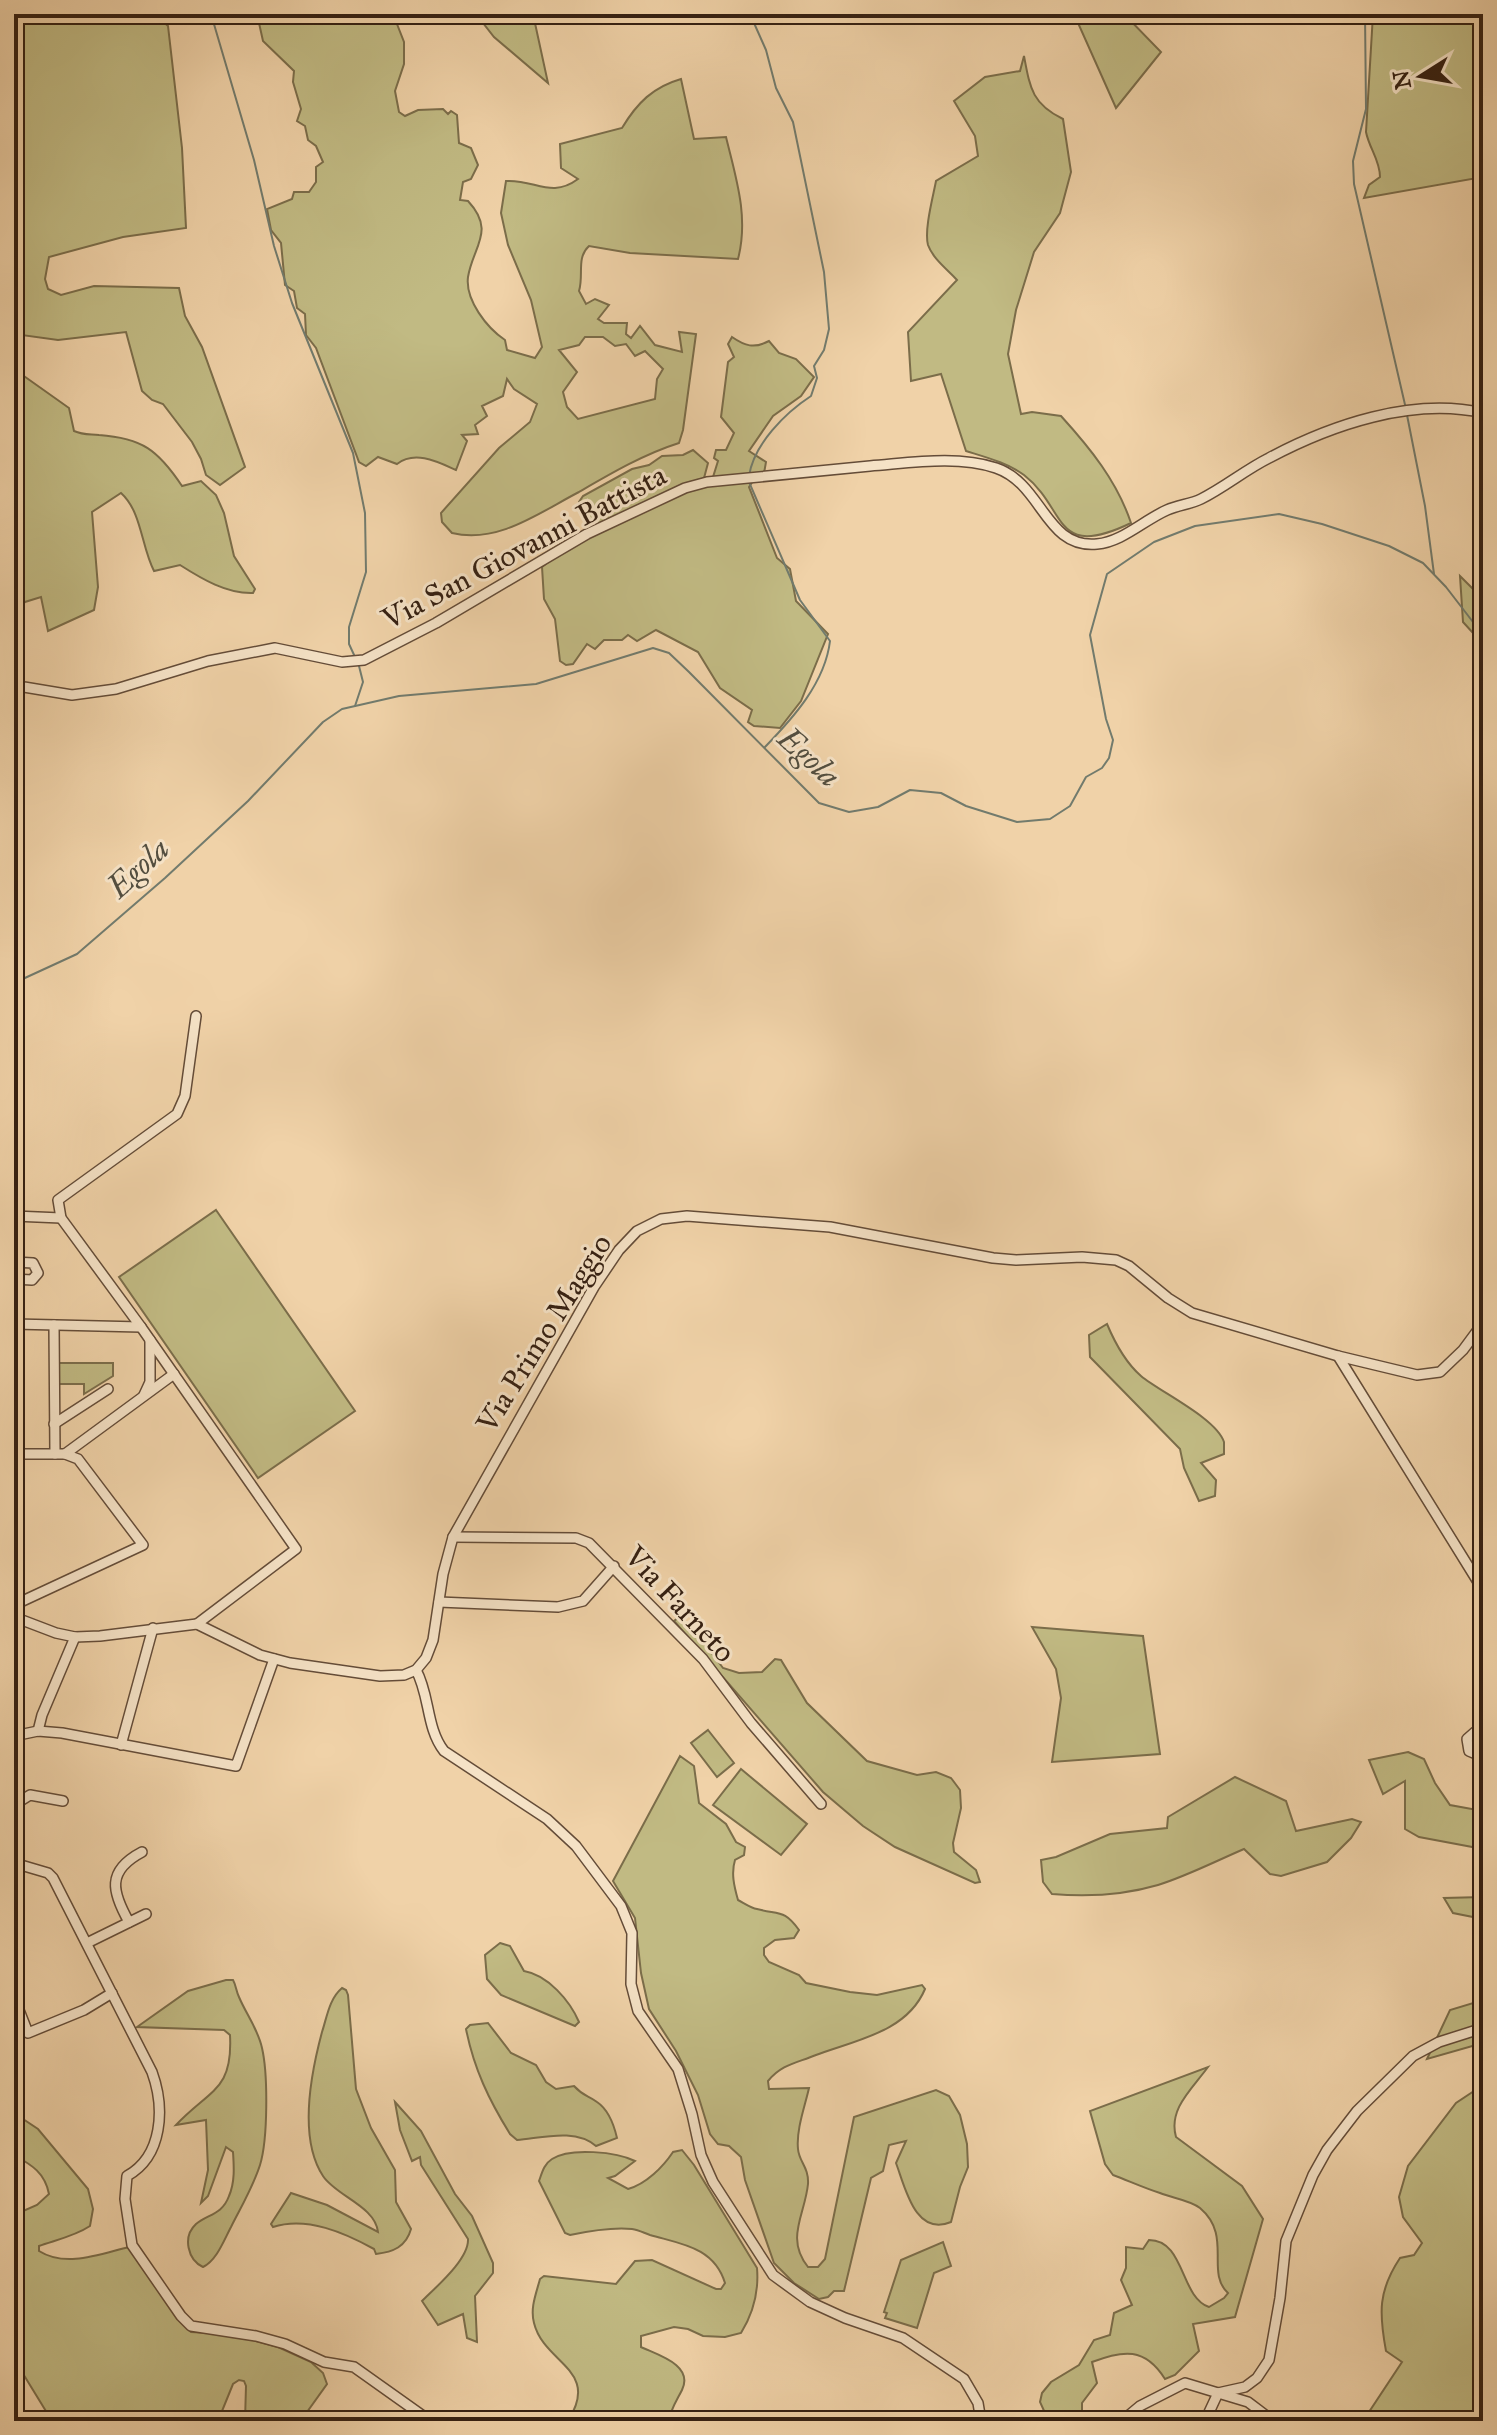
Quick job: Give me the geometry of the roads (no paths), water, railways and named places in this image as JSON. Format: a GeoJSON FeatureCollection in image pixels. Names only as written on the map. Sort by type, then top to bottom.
{"type":"FeatureCollection","features":[{"type":"Feature","properties":{"kind":"street","name":"Via San Giovanni Battista"},"geometry":{"type":"LineString","coordinates":[[14,682],[24,687],[72,695],[116,689],[208,661],[275,648],[342,662],[356,660],[436,623],[540,560],[647,505],[697,484],[909,463],[963,461],[996,469],[1017,479],[1069,541],[1095,544],[1112,541],[1168,509],[1199,500],[1258,464],[1353,422],[1457,407],[1483,413]]}},
{"type":"Feature","properties":{"kind":"street"},"geometry":{"type":"LineString","coordinates":[[196,1016],[185,1096],[177,1114],[58,1200],[61,1218],[296,1549],[197,1624]]}},
{"type":"Feature","properties":{"kind":"street"},"geometry":{"type":"LineString","coordinates":[[14,1216],[61,1218]]}},
{"type":"Feature","properties":{"kind":"street","name":"Via Primo Maggio"},"geometry":{"type":"LineString","coordinates":[[416,1670],[430,1651],[448,1549],[494,1460],[606,1268],[637,1231],[666,1217],[830,1227],[1005,1259],[1112,1259],[1129,1266],[1192,1313],[1338,1356],[1417,1375],[1440,1372],[1463,1350],[1483,1323]]}},
{"type":"Feature","properties":{"kind":"street"},"geometry":{"type":"LineString","coordinates":[[14,1262],[33,1263],[38,1273],[32,1280],[14,1279]]}},
{"type":"Feature","properties":{"kind":"street"},"geometry":{"type":"LineString","coordinates":[[14,1324],[141,1327]]}},
{"type":"Feature","properties":{"kind":"street"},"geometry":{"type":"LineString","coordinates":[[54,1325],[54,1424],[60,1454]]}},
{"type":"Feature","properties":{"kind":"street"},"geometry":{"type":"LineString","coordinates":[[143,1397],[150,1382],[150,1340]]}},
{"type":"Feature","properties":{"kind":"street"},"geometry":{"type":"LineString","coordinates":[[1338,1356],[1483,1590]]}},
{"type":"Feature","properties":{"kind":"street"},"geometry":{"type":"LineString","coordinates":[[60,1454],[174,1374]]}},
{"type":"Feature","properties":{"kind":"street"},"geometry":{"type":"LineString","coordinates":[[54,1424],[108,1389]]}},
{"type":"Feature","properties":{"kind":"street"},"geometry":{"type":"LineString","coordinates":[[14,1454],[60,1454],[78,1459],[143,1545],[14,1605]]}},
{"type":"Feature","properties":{"kind":"street","name":"Via Farneto"},"geometry":{"type":"LineString","coordinates":[[453,1537],[576,1538],[589,1543],[703,1659],[751,1723],[821,1804]]}},
{"type":"Feature","properties":{"kind":"street"},"geometry":{"type":"LineString","coordinates":[[439,1602],[558,1607],[583,1601],[614,1566]]}},
{"type":"Feature","properties":{"kind":"street"},"geometry":{"type":"LineString","coordinates":[[16,1618],[75,1637],[197,1624],[274,1659],[306,1667],[380,1676],[404,1675],[416,1670],[422,1681],[434,1736],[444,1751],[547,1819],[576,1846],[621,1906],[632,1933],[631,1984],[638,2011],[678,2069],[701,2155],[713,2182],[773,2275],[810,2302],[903,2338],[964,2379],[978,2403],[981,2421]]}},
{"type":"Feature","properties":{"kind":"street"},"geometry":{"type":"LineString","coordinates":[[121,1745],[153,1628]]}},
{"type":"Feature","properties":{"kind":"street"},"geometry":{"type":"LineString","coordinates":[[38,1731],[75,1637]]}},
{"type":"Feature","properties":{"kind":"street"},"geometry":{"type":"LineString","coordinates":[[14,1736],[38,1731],[62,1733],[236,1766],[274,1659]]}},
{"type":"Feature","properties":{"kind":"street"},"geometry":{"type":"LineString","coordinates":[[1483,1730],[1467,1739],[1469,1751],[1483,1757]]}},
{"type":"Feature","properties":{"kind":"street"},"geometry":{"type":"LineString","coordinates":[[14,1805],[30,1795],[63,1801]]}},
{"type":"Feature","properties":{"kind":"street"},"geometry":{"type":"LineString","coordinates":[[129,1922],[116,1898],[114,1886],[125,1862],[142,1852]]}},
{"type":"Feature","properties":{"kind":"street"},"geometry":{"type":"LineString","coordinates":[[14,1863],[48,1873],[53,1878],[158,2090],[156,2136],[149,2158],[127,2176],[125,2199],[132,2245],[181,2316],[191,2326],[256,2336],[285,2344],[324,2362],[354,2367],[430,2421]]}},
{"type":"Feature","properties":{"kind":"street"},"geometry":{"type":"LineString","coordinates":[[87,1943],[146,1914]]}},
{"type":"Feature","properties":{"kind":"street"},"geometry":{"type":"LineString","coordinates":[[15,2000],[28,2033],[84,2010],[112,1993]]}},
{"type":"Feature","properties":{"kind":"street"},"geometry":{"type":"LineString","coordinates":[[1218,2393],[1245,2387],[1257,2378],[1269,2360],[1286,2241],[1313,2175],[1327,2150],[1357,2111],[1413,2056],[1439,2042],[1483,2028]]}},
{"type":"Feature","properties":{"kind":"street"},"geometry":{"type":"LineString","coordinates":[[1122,2421],[1140,2406],[1185,2383],[1248,2402],[1273,2421]]}},
{"type":"Feature","properties":{"kind":"street"},"geometry":{"type":"LineString","coordinates":[[1205,2421],[1218,2393]]}},
{"type":"Feature","properties":{"kind":"waterway"},"geometry":{"type":"LineString","coordinates":[[211,14],[292,303],[353,453],[365,513],[366,572],[349,627],[349,644],[355,657]]}},
{"type":"Feature","properties":{"kind":"waterway"},"geometry":{"type":"LineString","coordinates":[[749,476],[757,452],[772,430],[811,396],[817,378],[814,366],[824,350],[829,329],[824,272],[793,122],[776,88],[766,50],[750,14]]}},
{"type":"Feature","properties":{"kind":"waterway"},"geometry":{"type":"LineString","coordinates":[[1365,14],[1366,109],[1353,161],[1354,184],[1406,409]]}},
{"type":"Feature","properties":{"kind":"waterway"},"geometry":{"type":"LineString","coordinates":[[1407,415],[1425,506],[1434,574]]}},
{"type":"Feature","properties":{"kind":"waterway"},"geometry":{"type":"LineString","coordinates":[[749,482],[800,600],[830,641],[815,685],[797,712],[765,747]]}},
{"type":"Feature","properties":{"kind":"waterway","name":"Egola"},"geometry":{"type":"LineString","coordinates":[[14,983],[77,954],[165,878],[248,801],[323,722],[342,709],[399,696],[536,684],[653,648],[669,653],[819,803],[849,812],[878,807],[910,790],[941,793],[966,806],[1017,822],[1050,819],[1070,806],[1086,777],[1102,768],[1109,758],[1113,740],[1090,635],[1107,574],[1154,542],[1195,526],[1279,514],[1322,524],[1389,546],[1423,563],[1483,635]]}},
{"type":"Feature","properties":{"kind":"waterway"},"geometry":{"type":"LineString","coordinates":[[355,706],[363,682],[359,666]]}}]}
